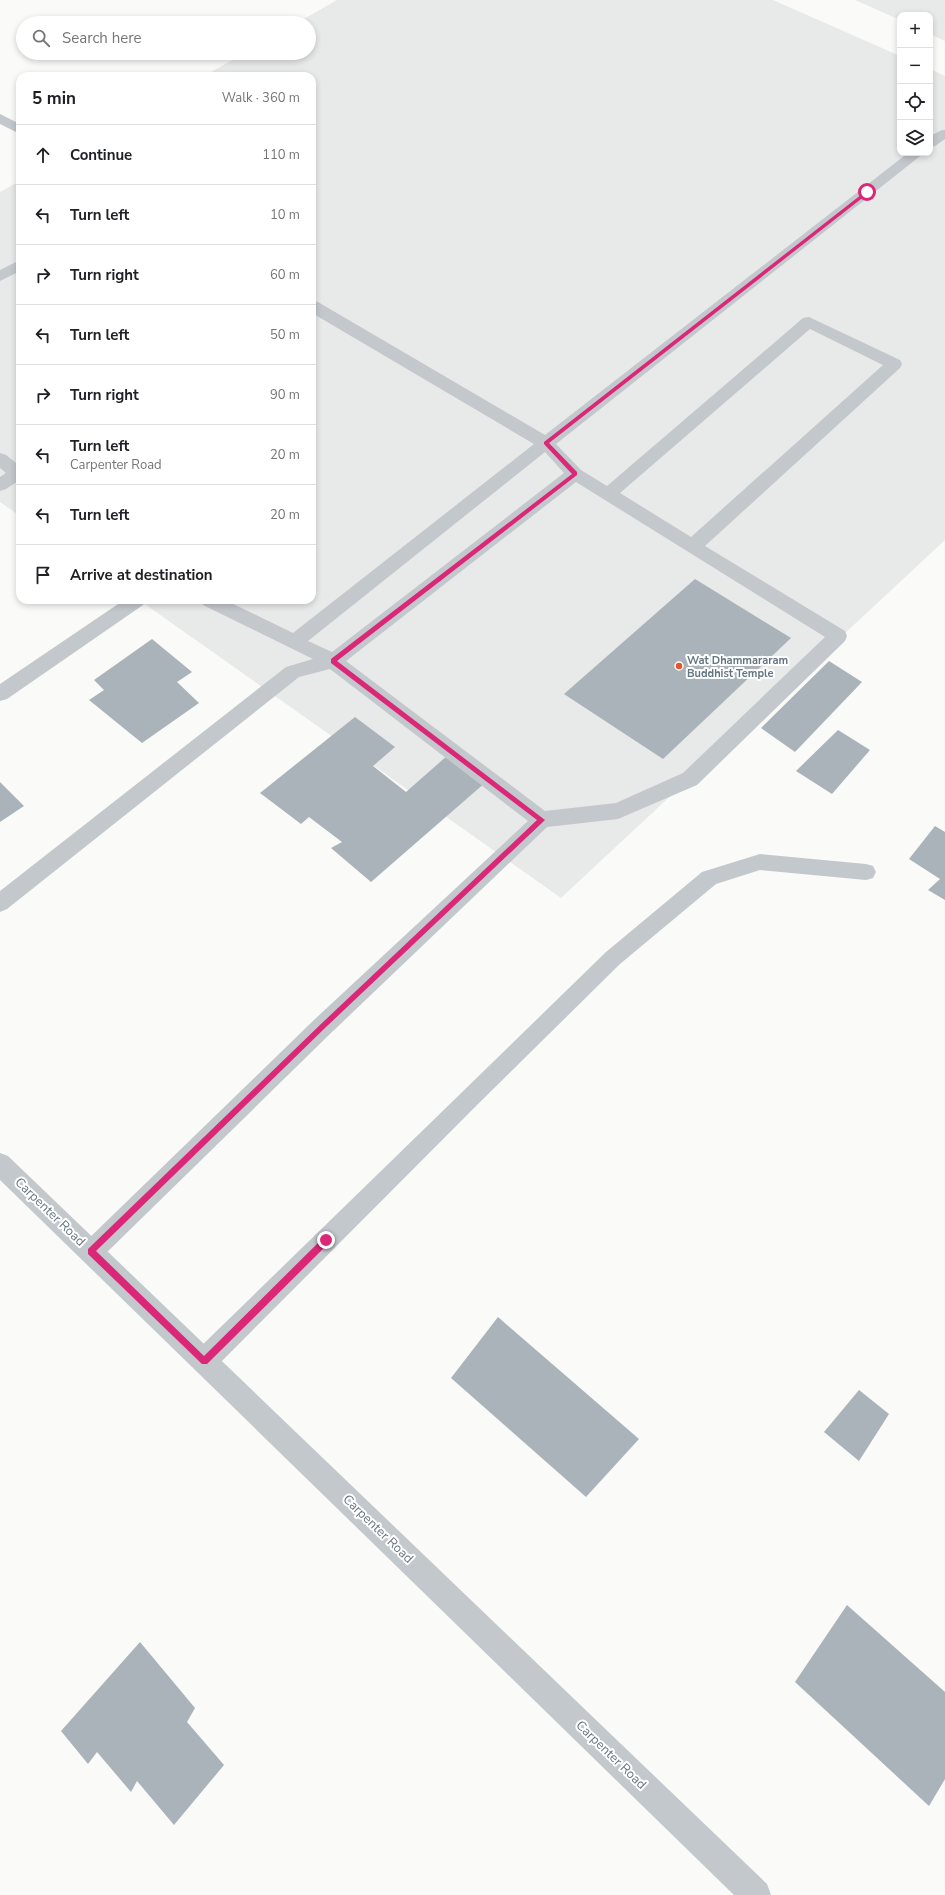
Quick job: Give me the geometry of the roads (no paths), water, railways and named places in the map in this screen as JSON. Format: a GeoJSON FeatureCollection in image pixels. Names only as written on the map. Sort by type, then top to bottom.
{"type":"FeatureCollection","features":[{"type":"Feature","properties":{"kind":"street","name":"Carpenter Road"},"geometry":{"type":"LineString","coordinates":[[0,1164],[756,1895]]}},
{"type":"Feature","properties":{"kind":"lane"},"geometry":{"type":"LineString","coordinates":[[0,118],[16,128]]}},
{"type":"Feature","properties":{"kind":"lane"},"geometry":{"type":"LineString","coordinates":[[933,141],[942,134]]}},
{"type":"Feature","properties":{"kind":"lane"},"geometry":{"type":"LineString","coordinates":[[294,642],[913,156]]}},
{"type":"Feature","properties":{"kind":"lane"},"geometry":{"type":"LineString","coordinates":[[0,276],[16,267]]}},
{"type":"Feature","properties":{"kind":"lane"},"geometry":{"type":"LineString","coordinates":[[91,1252],[323,1026],[542,820],[618,811],[690,779],[838,636],[575,474],[546,443],[316,308]]}},
{"type":"Feature","properties":{"kind":"lane"},"geometry":{"type":"LineString","coordinates":[[608,494],[808,322],[894,364],[693,546]]}},
{"type":"Feature","properties":{"kind":"lane"},"geometry":{"type":"LineString","coordinates":[[0,459],[16,471]]}},
{"type":"Feature","properties":{"kind":"lane"},"geometry":{"type":"LineString","coordinates":[[0,903],[294,672],[333,661],[575,474]]}},
{"type":"Feature","properties":{"kind":"lane"},"geometry":{"type":"LineString","coordinates":[[0,484],[16,475]]}},
{"type":"Feature","properties":{"kind":"lane"},"geometry":{"type":"LineString","coordinates":[[0,694],[131,604]]}},
{"type":"Feature","properties":{"kind":"lane"},"geometry":{"type":"LineString","coordinates":[[217,604],[333,661],[542,820]]}},
{"type":"Feature","properties":{"kind":"lane"},"geometry":{"type":"LineString","coordinates":[[204,1361],[470,1097],[614,958],[710,878],[760,862],[866,872]]}},
{"type":"Feature","properties":{"kind":"place","name":"Wat Dhammararam Buddhist Temple"},"geometry":{"type":"Point","coordinates":[679,666]}}]}
